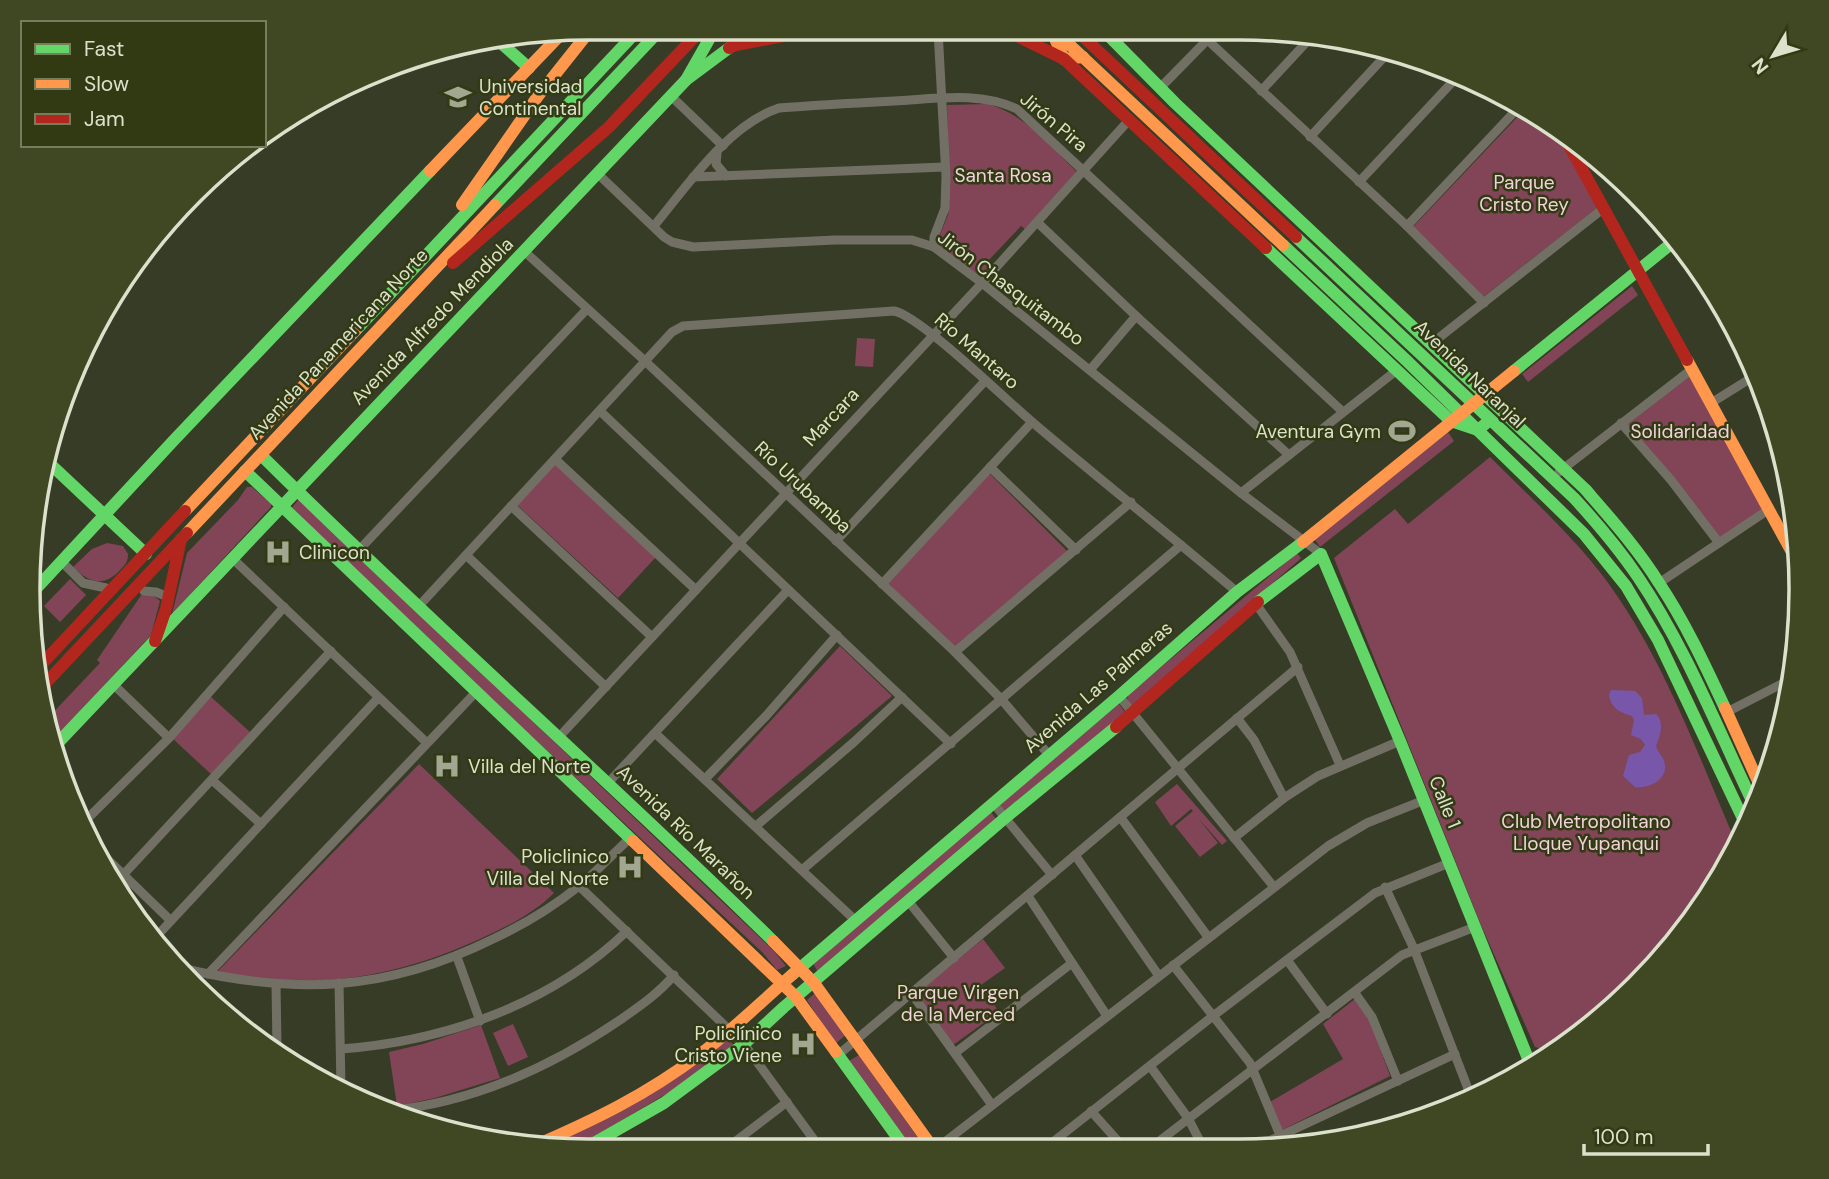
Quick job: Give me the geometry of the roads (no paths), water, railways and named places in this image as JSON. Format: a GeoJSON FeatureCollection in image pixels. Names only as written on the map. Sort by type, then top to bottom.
{"type":"FeatureCollection","features":[{"type":"Feature","properties":{"kind":"main road"},"geometry":{"type":"LineString","coordinates":[[402,281],[471,193],[538,96],[582,40]]}},
{"type":"Feature","properties":{"kind":"main road","name":"Avenida Panamericana Norte"},"geometry":{"type":"LineString","coordinates":[[45,661],[629,40]]}},
{"type":"Feature","properties":{"kind":"main road","name":"Avenida Panamericana Norte"},"geometry":{"type":"LineString","coordinates":[[48,680],[652,40]]}},
{"type":"Feature","properties":{"kind":"main road"},"geometry":{"type":"LineString","coordinates":[[419,286],[461,257],[588,147],[639,98],[692,40]]}},
{"type":"Feature","properties":{"kind":"main road"},"geometry":{"type":"LineString","coordinates":[[686,80],[709,40]]}},
{"type":"Feature","properties":{"kind":"main road","name":"Avenida Alfredo Mendiola"},"geometry":{"type":"LineString","coordinates":[[61,740],[686,80],[726,50],[763,40]]}},
{"type":"Feature","properties":{"kind":"main road","name":"Avenida Naranjal"},"geometry":{"type":"LineString","coordinates":[[1023,40],[1064,59],[1396,370],[1456,417],[1478,430],[1584,534],[1626,586],[1658,639],[1741,814]]}},
{"type":"Feature","properties":{"kind":"main road"},"geometry":{"type":"LineString","coordinates":[[1057,40],[1064,59],[1083,57]]}},
{"type":"Feature","properties":{"kind":"main road","name":"Avenida Naranjal"},"geometry":{"type":"LineString","coordinates":[[1064,40],[1456,417]]}},
{"type":"Feature","properties":{"kind":"main road","name":"Avenida Naranjal"},"geometry":{"type":"LineString","coordinates":[[1090,40],[1552,477],[1597,523],[1638,577],[1671,632],[1749,794]]}},
{"type":"Feature","properties":{"kind":"main road","name":"Avenida Naranjal"},"geometry":{"type":"LineString","coordinates":[[1112,40],[1563,468],[1608,514],[1659,583],[1684,625],[1756,777]]}},
{"type":"Feature","properties":{"kind":"main road"},"geometry":{"type":"LineString","coordinates":[[40,585],[554,41]]}},
{"type":"Feature","properties":{"kind":"main road"},"geometry":{"type":"LineString","coordinates":[[506,47],[529,68]]}},
{"type":"Feature","properties":{"kind":"main road"},"geometry":{"type":"LineString","coordinates":[[1574,154],[1787,542]]}},
{"type":"Feature","properties":{"kind":"main road","name":"Avenida Las Palmeras"},"geometry":{"type":"LineString","coordinates":[[553,1138],[600,1118],[634,1099],[668,1078],[730,1031],[1237,592],[1668,247]]}},
{"type":"Feature","properties":{"kind":"main road"},"geometry":{"type":"LineString","coordinates":[[1478,430],[1490,420]]}},
{"type":"Feature","properties":{"kind":"main road","name":"Avenida Río Marañon"},"geometry":{"type":"LineString","coordinates":[[261,455],[358,551],[608,783],[814,982],[928,1139]]}},
{"type":"Feature","properties":{"kind":"main road"},"geometry":{"type":"LineString","coordinates":[[54,468],[146,554]]}},
{"type":"Feature","properties":{"kind":"main road"},"geometry":{"type":"LineString","coordinates":[[245,471],[796,997],[899,1139]]}},
{"type":"Feature","properties":{"kind":"main road"},"geometry":{"type":"LineString","coordinates":[[155,641],[162,623],[181,540]]}},
{"type":"Feature","properties":{"kind":"main road","name":"Avenida Las Palmeras"},"geometry":{"type":"LineString","coordinates":[[601,1139],[699,1079],[744,1044],[1005,818],[1133,713],[1256,604],[1321,554]]}},
{"type":"Feature","properties":{"kind":"main road","name":"Calle 1"},"geometry":{"type":"LineString","coordinates":[[1321,554],[1400,741],[1527,1057]]}},
{"type":"Feature","properties":{"kind":"street"},"geometry":{"type":"LineString","coordinates":[[934,247],[934,237],[945,208],[939,40]]}},
{"type":"Feature","properties":{"kind":"street"},"geometry":{"type":"LineString","coordinates":[[1160,88],[1208,40],[1407,226],[1484,303]]}},
{"type":"Feature","properties":{"kind":"street"},"geometry":{"type":"LineString","coordinates":[[1261,91],[1304,44]]}},
{"type":"Feature","properties":{"kind":"street"},"geometry":{"type":"LineString","coordinates":[[1310,137],[1382,59]]}},
{"type":"Feature","properties":{"kind":"street"},"geometry":{"type":"LineString","coordinates":[[1359,182],[1451,82]]}},
{"type":"Feature","properties":{"kind":"street"},"geometry":{"type":"LineString","coordinates":[[672,97],[720,150],[716,164],[726,176]]}},
{"type":"Feature","properties":{"kind":"street","name":"Jirón Pira"},"geometry":{"type":"LineString","coordinates":[[654,226],[694,177],[737,131],[751,120],[779,108],[978,97],[1002,102],[1017,109],[1343,412]]}},
{"type":"Feature","properties":{"kind":"street"},"geometry":{"type":"LineString","coordinates":[[1407,226],[1513,113]]}},
{"type":"Feature","properties":{"kind":"street","name":"Marcara"},"geometry":{"type":"LineString","coordinates":[[558,738],[931,334],[982,283],[1129,120]]}},
{"type":"Feature","properties":{"kind":"street"},"geometry":{"type":"LineString","coordinates":[[694,177],[945,167]]}},
{"type":"Feature","properties":{"kind":"street","name":"Jirón Chasquitambo"},"geometry":{"type":"LineString","coordinates":[[598,174],[672,242],[693,247],[848,240],[912,240],[934,247],[1321,554]]}},
{"type":"Feature","properties":{"kind":"street"},"geometry":{"type":"LineString","coordinates":[[1431,344],[1604,208]]}},
{"type":"Feature","properties":{"kind":"street"},"geometry":{"type":"LineString","coordinates":[[1037,222],[1289,455]]}},
{"type":"Feature","properties":{"kind":"street","name":"Río Urubamba"},"geometry":{"type":"LineString","coordinates":[[525,252],[955,652],[1002,700],[1049,755]]}},
{"type":"Feature","properties":{"kind":"street"},"geometry":{"type":"LineString","coordinates":[[358,551],[587,309]]}},
{"type":"Feature","properties":{"kind":"street","name":"Río Mantaro"},"geometry":{"type":"LineString","coordinates":[[418,607],[672,332],[683,327],[894,311],[907,316],[931,334],[1032,422],[1237,592]]}},
{"type":"Feature","properties":{"kind":"street"},"geometry":{"type":"LineString","coordinates":[[1090,370],[1136,316]]}},
{"type":"Feature","properties":{"kind":"street"},"geometry":{"type":"LineString","coordinates":[[1552,477],[1692,369]]}},
{"type":"Feature","properties":{"kind":"street"},"geometry":{"type":"LineString","coordinates":[[1241,493],[1396,370]]}},
{"type":"Feature","properties":{"kind":"street"},"geometry":{"type":"LineString","coordinates":[[1711,403],[1747,380]]}},
{"type":"Feature","properties":{"kind":"street"},"geometry":{"type":"LineString","coordinates":[[836,541],[985,381]]}},
{"type":"Feature","properties":{"kind":"street"},"geometry":{"type":"LineString","coordinates":[[600,411],[951,744]]}},
{"type":"Feature","properties":{"kind":"street"},"geometry":{"type":"LineString","coordinates":[[882,584],[1032,422]]}},
{"type":"Feature","properties":{"kind":"street"},"geometry":{"type":"LineString","coordinates":[[1621,424],[1671,480],[1719,543]]}},
{"type":"Feature","properties":{"kind":"street"},"geometry":{"type":"LineString","coordinates":[[555,459],[696,590]]}},
{"type":"Feature","properties":{"kind":"street"},"geometry":{"type":"LineString","coordinates":[[990,467],[1076,550]]}},
{"type":"Feature","properties":{"kind":"street"},"geometry":{"type":"LineString","coordinates":[[955,652],[1131,502]]}},
{"type":"Feature","properties":{"kind":"street"},"geometry":{"type":"LineString","coordinates":[[511,506],[652,637]]}},
{"type":"Feature","properties":{"kind":"street"},"geometry":{"type":"LineString","coordinates":[[1659,583],[1768,510]]}},
{"type":"Feature","properties":{"kind":"street"},"geometry":{"type":"LineString","coordinates":[[1782,533],[1785,531]]}},
{"type":"Feature","properties":{"kind":"street"},"geometry":{"type":"LineString","coordinates":[[802,870],[1181,545]]}},
{"type":"Feature","properties":{"kind":"street"},"geometry":{"type":"LineString","coordinates":[[466,555],[606,687]]}},
{"type":"Feature","properties":{"kind":"street"},"geometry":{"type":"LineString","coordinates":[[233,559],[426,743]]}},
{"type":"Feature","properties":{"kind":"street"},"geometry":{"type":"LineString","coordinates":[[62,562],[83,583],[106,588]]}},
{"type":"Feature","properties":{"kind":"street"},"geometry":{"type":"LineString","coordinates":[[608,783],[788,590]]}},
{"type":"Feature","properties":{"kind":"street"},"geometry":{"type":"LineString","coordinates":[[144,591],[168,597]]}},
{"type":"Feature","properties":{"kind":"street"},"geometry":{"type":"LineString","coordinates":[[1256,604],[1279,634],[1298,667],[1340,765]]}},
{"type":"Feature","properties":{"kind":"street"},"geometry":{"type":"LineString","coordinates":[[90,816],[169,738],[284,607]]}},
{"type":"Feature","properties":{"kind":"street"},"geometry":{"type":"LineString","coordinates":[[706,779],[766,716],[836,635]]}},
{"type":"Feature","properties":{"kind":"street"},"geometry":{"type":"LineString","coordinates":[[123,875],[331,652]]}},
{"type":"Feature","properties":{"kind":"street"},"geometry":{"type":"LineString","coordinates":[[838,1055],[1298,667]]}},
{"type":"Feature","properties":{"kind":"street"},"geometry":{"type":"LineString","coordinates":[[114,685],[169,738]]}},
{"type":"Feature","properties":{"kind":"street"},"geometry":{"type":"LineString","coordinates":[[1727,712],[1780,686]]}},
{"type":"Feature","properties":{"kind":"street"},"geometry":{"type":"LineString","coordinates":[[208,975],[477,691]]}},
{"type":"Feature","properties":{"kind":"street"},"geometry":{"type":"LineString","coordinates":[[1119,696],[1274,887]]}},
{"type":"Feature","properties":{"kind":"street"},"geometry":{"type":"LineString","coordinates":[[756,826],[902,697]]}},
{"type":"Feature","properties":{"kind":"street"},"geometry":{"type":"LineString","coordinates":[[160,932],[379,698]]}},
{"type":"Feature","properties":{"kind":"street"},"geometry":{"type":"LineString","coordinates":[[1237,718],[1254,740],[1284,798]]}},
{"type":"Feature","properties":{"kind":"street"},"geometry":{"type":"LineString","coordinates":[[656,734],[855,920]]}},
{"type":"Feature","properties":{"kind":"street"},"geometry":{"type":"LineString","coordinates":[[1234,838],[1284,798],[1318,776],[1400,741]]}},
{"type":"Feature","properties":{"kind":"street"},"geometry":{"type":"LineString","coordinates":[[212,780],[261,824]]}},
{"type":"Feature","properties":{"kind":"street"},"geometry":{"type":"LineString","coordinates":[[947,1139],[1208,937],[1352,830],[1422,801]]}},
{"type":"Feature","properties":{"kind":"street"},"geometry":{"type":"LineString","coordinates":[[993,803],[1052,874]]}},
{"type":"Feature","properties":{"kind":"street"},"geometry":{"type":"LineString","coordinates":[[1121,818],[1208,937]]}},
{"type":"Feature","properties":{"kind":"street"},"geometry":{"type":"LineString","coordinates":[[195,972],[240,981],[276,984],[377,981],[425,969],[457,957],[523,924],[579,886],[629,838]]}},
{"type":"Feature","properties":{"kind":"street"},"geometry":{"type":"LineString","coordinates":[[1075,855],[1159,976]]}},
{"type":"Feature","properties":{"kind":"street"},"geometry":{"type":"LineString","coordinates":[[1056,1139],[1213,1016],[1385,887],[1449,863]]}},
{"type":"Feature","properties":{"kind":"street"},"geometry":{"type":"LineString","coordinates":[[117,869],[170,920]]}},
{"type":"Feature","properties":{"kind":"street"},"geometry":{"type":"LineString","coordinates":[[579,886],[744,1044],[814,1139]]}},
{"type":"Feature","properties":{"kind":"street"},"geometry":{"type":"LineString","coordinates":[[1385,887],[1414,949],[1468,1089]]}},
{"type":"Feature","properties":{"kind":"street"},"geometry":{"type":"LineString","coordinates":[[1028,896],[1107,1016]]}},
{"type":"Feature","properties":{"kind":"street"},"geometry":{"type":"LineString","coordinates":[[908,901],[954,958]]}},
{"type":"Feature","properties":{"kind":"street"},"geometry":{"type":"LineString","coordinates":[[1162,1139],[1402,955],[1475,927]]}},
{"type":"Feature","properties":{"kind":"street"},"geometry":{"type":"LineString","coordinates":[[341,1049],[392,1044],[480,1021],[539,994],[576,972],[607,951],[627,931]]}},
{"type":"Feature","properties":{"kind":"street"},"geometry":{"type":"LineString","coordinates":[[457,957],[480,1021]]}},
{"type":"Feature","properties":{"kind":"street"},"geometry":{"type":"LineString","coordinates":[[1287,961],[1327,1014]]}},
{"type":"Feature","properties":{"kind":"street"},"geometry":{"type":"LineString","coordinates":[[955,1053],[1072,963]]}},
{"type":"Feature","properties":{"kind":"street"},"geometry":{"type":"LineString","coordinates":[[1173,965],[1253,1070],[1280,1135]]}},
{"type":"Feature","properties":{"kind":"street"},"geometry":{"type":"LineString","coordinates":[[406,1107],[456,1098],[534,1070],[589,1041],[644,1003],[674,975]]}},
{"type":"Feature","properties":{"kind":"street"},"geometry":{"type":"LineString","coordinates":[[339,983],[341,1079]]}},
{"type":"Feature","properties":{"kind":"street"},"geometry":{"type":"LineString","coordinates":[[276,984],[277,1041]]}},
{"type":"Feature","properties":{"kind":"street"},"geometry":{"type":"LineString","coordinates":[[912,993],[992,1105]]}},
{"type":"Feature","properties":{"kind":"street"},"geometry":{"type":"LineString","coordinates":[[1355,993],[1372,1017],[1398,1082]]}},
{"type":"Feature","properties":{"kind":"street"},"geometry":{"type":"LineString","coordinates":[[1274,1138],[1455,1054]]}},
{"type":"Feature","properties":{"kind":"street"},"geometry":{"type":"LineString","coordinates":[[1150,1066],[1188,1118],[1199,1139]]}},
{"type":"Feature","properties":{"kind":"street"},"geometry":{"type":"LineString","coordinates":[[742,1139],[787,1102]]}},
{"type":"Feature","properties":{"kind":"street"},"geometry":{"type":"LineString","coordinates":[[1091,1111],[1116,1139]]}},
{"type":"Feature","properties":{"kind":"place","name":"Universidad Continental"},"geometry":{"type":"Point","coordinates":[458,97]}},
{"type":"Feature","properties":{"kind":"place","name":"Aventura Gym"},"geometry":{"type":"Point","coordinates":[1402,431]}},
{"type":"Feature","properties":{"kind":"place","name":"Clinicon"},"geometry":{"type":"Point","coordinates":[278,552]}},
{"type":"Feature","properties":{"kind":"place","name":"Villa del Norte"},"geometry":{"type":"Point","coordinates":[447,766]}},
{"type":"Feature","properties":{"kind":"place","name":"Policlinico Villa del Norte"},"geometry":{"type":"Point","coordinates":[630,867]}},
{"type":"Feature","properties":{"kind":"place","name":"Policlínico Cristo Viene"},"geometry":{"type":"Point","coordinates":[803,1044]}},
{"type":"Feature","properties":{"kind":"park label","name":"Santa Rosa"},"geometry":{"type":"Point","coordinates":[1003,175]}},
{"type":"Feature","properties":{"kind":"park label","name":"Parque Cristo Rey"},"geometry":{"type":"Point","coordinates":[1524,193]}},
{"type":"Feature","properties":{"kind":"park label","name":"Solidaridad"},"geometry":{"type":"Point","coordinates":[1680,431]}},
{"type":"Feature","properties":{"kind":"park label","name":"Club Metropolitano Lloque Yupanqui"},"geometry":{"type":"Point","coordinates":[1586,832]}},
{"type":"Feature","properties":{"kind":"park label","name":"Parque Virgen de la Merced"},"geometry":{"type":"Point","coordinates":[958,1003]}}]}
